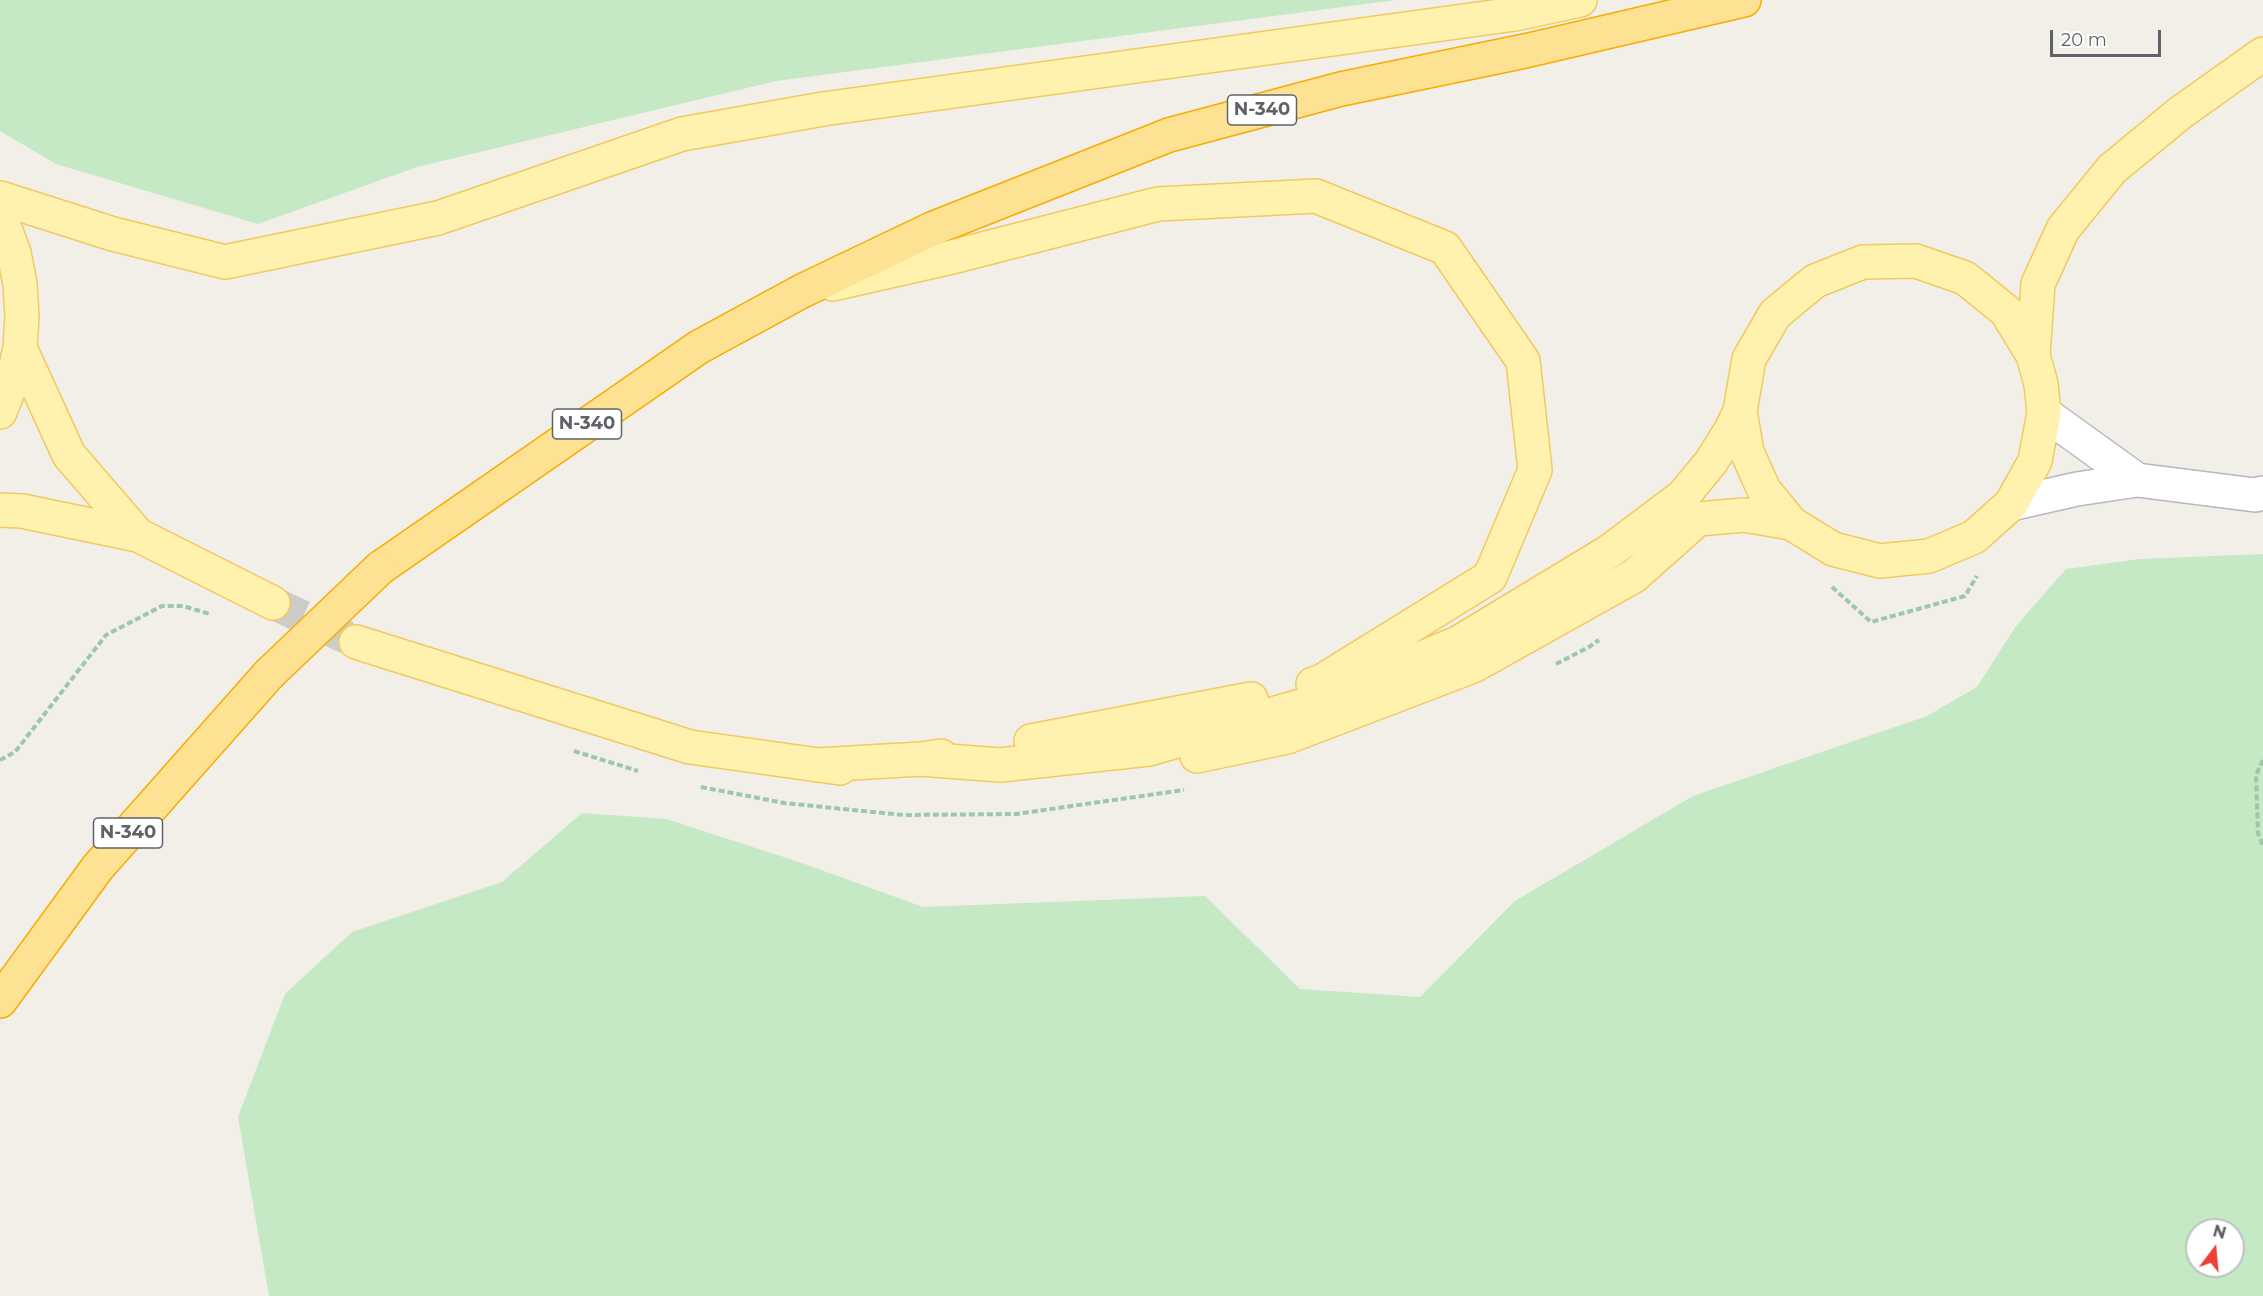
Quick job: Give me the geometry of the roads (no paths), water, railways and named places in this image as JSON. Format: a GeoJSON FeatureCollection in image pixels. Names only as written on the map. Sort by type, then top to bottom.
{"type":"FeatureCollection","features":[{"type":"Feature","properties":{"kind":"highway","name":"N-340"},"geometry":{"type":"LineString","coordinates":[[0,1001],[98,867],[269,674],[380,568],[699,347],[802,291],[934,228],[1169,135],[1341,89],[1525,51],[1744,0]]}},
{"type":"Feature","properties":{"kind":"main road"},"geometry":{"type":"LineString","coordinates":[[0,198],[113,234],[225,262],[438,218],[682,135],[823,109],[1515,14],[1580,0]]}},
{"type":"Feature","properties":{"kind":"main road"},"geometry":{"type":"LineString","coordinates":[[2033,355],[2038,284],[2062,229],[2112,169],[2180,112],[2263,54]]}},
{"type":"Feature","properties":{"kind":"main road"},"geometry":{"type":"LineString","coordinates":[[802,291],[948,258],[1158,204],[1316,195],[1445,248],[1523,361],[1535,470],[1490,577],[1322,681],[1238,703],[1062,736],[921,759],[818,765]]}},
{"type":"Feature","properties":{"kind":"main road"},"geometry":{"type":"LineString","coordinates":[[0,215],[14,253],[20,284],[22,316],[20,348],[13,379],[0,412]]}},
{"type":"Feature","properties":{"kind":"main road"},"geometry":{"type":"LineString","coordinates":[[921,759],[1000,765],[1149,749],[1318,701],[1458,643],[1610,551],[1683,496],[1711,462],[1731,430],[1740,411],[1749,359],[1775,314],[1815,280],[1863,262],[1916,261],[1965,278],[2006,311],[2033,355],[2041,384],[2044,413],[2035,461],[2011,504],[1974,537],[1929,556],[1880,561],[1833,549],[1791,523],[1764,490],[1747,452],[1740,411]]}},
{"type":"Feature","properties":{"kind":"main road"},"geometry":{"type":"LineString","coordinates":[[20,348],[69,455],[138,535]]}},
{"type":"Feature","properties":{"kind":"main road"},"geometry":{"type":"LineString","coordinates":[[0,510],[22,511],[138,535],[273,603]]}},
{"type":"Feature","properties":{"kind":"main road"},"geometry":{"type":"LineString","coordinates":[[356,642],[690,747],[970,786],[1123,772],[1287,737],[1473,666],[1634,576],[1698,519],[1744,515],[1791,523]]}},
{"type":"Feature","properties":{"kind":"street"},"geometry":{"type":"LineString","coordinates":[[2044,413],[2137,480]]}},
{"type":"Feature","properties":{"kind":"street"},"geometry":{"type":"LineString","coordinates":[[2011,504],[2077,489],[2137,480],[2255,495],[2263,493]]}},
{"type":"Feature","properties":{"kind":"tunnel"},"geometry":{"type":"LineString","coordinates":[[273,603],[356,642]]}}]}
